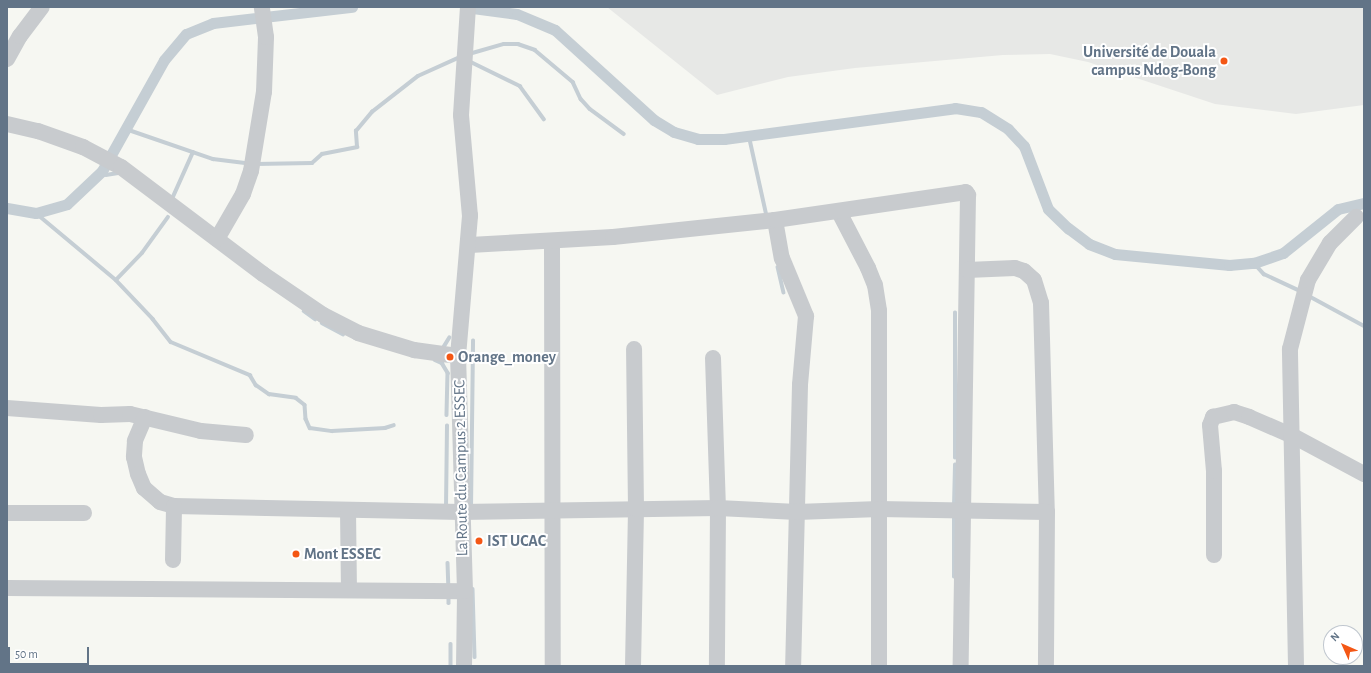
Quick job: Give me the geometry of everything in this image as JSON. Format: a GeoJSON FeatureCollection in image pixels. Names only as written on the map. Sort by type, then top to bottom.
{"type":"FeatureCollection","features":[{"type":"Feature","properties":{"kind":"street"},"geometry":{"type":"LineString","coordinates":[[7,59],[20,36],[42,7]]}},
{"type":"Feature","properties":{"kind":"street"},"geometry":{"type":"LineString","coordinates":[[217,239],[243,194],[254,159],[264,92],[266,58],[262,7]]}},
{"type":"Feature","properties":{"kind":"street","name":"La Route du Campus 2 ESSEC"},"geometry":{"type":"LineString","coordinates":[[464,666],[465,591],[461,512],[458,356],[470,245],[470,216],[460,115],[468,7]]}},
{"type":"Feature","properties":{"kind":"street"},"geometry":{"type":"LineString","coordinates":[[7,124],[38,131],[100,154],[122,167],[217,239],[323,315],[358,333],[414,350],[458,356]]}},
{"type":"Feature","properties":{"kind":"street"},"geometry":{"type":"LineString","coordinates":[[470,245],[552,242],[775,220],[839,212],[966,192],[968,195],[962,510],[962,666]]}},
{"type":"Feature","properties":{"kind":"street"},"geometry":{"type":"LineString","coordinates":[[839,212],[868,268],[875,285],[878,311],[878,666]]}},
{"type":"Feature","properties":{"kind":"street"},"geometry":{"type":"LineString","coordinates":[[1296,666],[1294,436],[1290,349],[1306,286],[1330,243],[1356,217]]}},
{"type":"Feature","properties":{"kind":"street"},"geometry":{"type":"LineString","coordinates":[[775,220],[782,258],[806,316],[800,385],[793,666]]}},
{"type":"Feature","properties":{"kind":"street"},"geometry":{"type":"LineString","coordinates":[[552,242],[554,511],[553,666]]}},
{"type":"Feature","properties":{"kind":"street"},"geometry":{"type":"LineString","coordinates":[[967,270],[1015,268],[1024,271],[1034,280],[1041,303],[1043,326],[1047,512],[1046,666]]}},
{"type":"Feature","properties":{"kind":"street"},"geometry":{"type":"LineString","coordinates":[[633,666],[636,509],[634,350]]}},
{"type":"Feature","properties":{"kind":"street"},"geometry":{"type":"LineString","coordinates":[[713,358],[718,508],[717,666]]}},
{"type":"Feature","properties":{"kind":"street"},"geometry":{"type":"LineString","coordinates":[[7,408],[101,415],[126,413],[201,431],[246,435]]}},
{"type":"Feature","properties":{"kind":"street"},"geometry":{"type":"LineString","coordinates":[[1214,555],[1214,471],[1210,421],[1224,413],[1234,412],[1294,436],[1364,474]]}},
{"type":"Feature","properties":{"kind":"street"},"geometry":{"type":"LineString","coordinates":[[145,417],[135,441],[134,458],[138,474],[144,488],[160,502],[174,506],[461,512],[718,508],[797,512],[879,509],[1047,512]]}},
{"type":"Feature","properties":{"kind":"street"},"geometry":{"type":"LineString","coordinates":[[173,560],[174,506]]}},
{"type":"Feature","properties":{"kind":"street"},"geometry":{"type":"LineString","coordinates":[[348,510],[349,590]]}},
{"type":"Feature","properties":{"kind":"street"},"geometry":{"type":"LineString","coordinates":[[7,513],[84,513]]}},
{"type":"Feature","properties":{"kind":"street"},"geometry":{"type":"LineString","coordinates":[[7,588],[465,591]]}},
{"type":"Feature","properties":{"kind":"shaded area","name":"Université de Douala campus Ndog-Bong"},"geometry":{"type":"Polygon","coordinates":[[[607,7],[1364,7],[1364,105],[1296,114],[1215,104],[1088,62],[1050,54],[1003,55],[855,68],[788,77],[717,95],[607,7]]]}},
{"type":"Feature","properties":{"kind":"waterway"},"geometry":{"type":"LineString","coordinates":[[7,208],[36,213],[67,204],[102,171],[164,60],[186,34],[213,23],[352,7]]}},
{"type":"Feature","properties":{"kind":"waterway"},"geometry":{"type":"LineString","coordinates":[[465,7],[517,14],[555,30],[654,120],[674,132],[698,139],[724,139],[955,108],[981,112],[1008,129],[1024,146],[1048,209],[1068,228],[1089,244],[1115,254],[1229,265],[1254,263],[1283,253],[1338,209],[1364,203]]}},
{"type":"Feature","properties":{"kind":"waterway"},"geometry":{"type":"LineString","coordinates":[[469,54],[504,44],[518,44],[535,50],[573,82],[581,99],[590,109],[624,134]]}},
{"type":"Feature","properties":{"kind":"waterway"},"geometry":{"type":"LineString","coordinates":[[256,164],[312,163],[322,154],[357,147],[356,131],[372,112],[418,76],[460,57]]}},
{"type":"Feature","properties":{"kind":"waterway"},"geometry":{"type":"LineString","coordinates":[[469,61],[520,86],[544,119]]}},
{"type":"Feature","properties":{"kind":"waterway"},"geometry":{"type":"LineString","coordinates":[[126,129],[213,159],[247,163]]}},
{"type":"Feature","properties":{"kind":"waterway"},"geometry":{"type":"LineString","coordinates":[[749,135],[767,216]]}},
{"type":"Feature","properties":{"kind":"waterway"},"geometry":{"type":"LineString","coordinates":[[172,199],[193,152]]}},
{"type":"Feature","properties":{"kind":"waterway"},"geometry":{"type":"LineString","coordinates":[[106,175],[118,173]]}},
{"type":"Feature","properties":{"kind":"waterway"},"geometry":{"type":"LineString","coordinates":[[36,213],[116,280],[153,319],[171,342],[250,375],[256,385],[269,394],[296,398],[305,405],[306,419],[310,428],[332,431],[385,428],[394,425]]}},
{"type":"Feature","properties":{"kind":"waterway"},"geometry":{"type":"LineString","coordinates":[[116,280],[142,253],[168,217]]}},
{"type":"Feature","properties":{"kind":"waterway"},"geometry":{"type":"LineString","coordinates":[[1254,263],[1264,274],[1300,291]]}},
{"type":"Feature","properties":{"kind":"waterway"},"geometry":{"type":"LineString","coordinates":[[778,267],[784,292]]}},
{"type":"Feature","properties":{"kind":"waterway"},"geometry":{"type":"LineString","coordinates":[[1309,296],[1364,326]]}},
{"type":"Feature","properties":{"kind":"waterway"},"geometry":{"type":"LineString","coordinates":[[304,311],[315,319]]}},
{"type":"Feature","properties":{"kind":"waterway"},"geometry":{"type":"LineString","coordinates":[[955,313],[955,458]]}},
{"type":"Feature","properties":{"kind":"waterway"},"geometry":{"type":"LineString","coordinates":[[322,323],[343,334]]}},
{"type":"Feature","properties":{"kind":"waterway"},"geometry":{"type":"LineString","coordinates":[[443,348],[449,338]]}},
{"type":"Feature","properties":{"kind":"waterway"},"geometry":{"type":"LineString","coordinates":[[471,508],[473,341]]}},
{"type":"Feature","properties":{"kind":"waterway"},"geometry":{"type":"LineString","coordinates":[[435,360],[442,363],[448,373],[447,415]]}},
{"type":"Feature","properties":{"kind":"waterway"},"geometry":{"type":"LineString","coordinates":[[446,508],[447,426]]}},
{"type":"Feature","properties":{"kind":"waterway"},"geometry":{"type":"LineString","coordinates":[[954,507],[955,465]]}},
{"type":"Feature","properties":{"kind":"waterway"},"geometry":{"type":"LineString","coordinates":[[954,515],[954,577]]}},
{"type":"Feature","properties":{"kind":"waterway"},"geometry":{"type":"LineString","coordinates":[[448,563],[449,586]]}},
{"type":"Feature","properties":{"kind":"waterway"},"geometry":{"type":"LineString","coordinates":[[473,589],[475,657]]}},
{"type":"Feature","properties":{"kind":"waterway"},"geometry":{"type":"LineString","coordinates":[[449,595],[449,603]]}},
{"type":"Feature","properties":{"kind":"waterway"},"geometry":{"type":"LineString","coordinates":[[451,644],[451,666]]}},
{"type":"Feature","properties":{"kind":"place","name":"Université de Douala campus Ndog-Bong"},"geometry":{"type":"Point","coordinates":[1224,61]}},
{"type":"Feature","properties":{"kind":"place","name":"Orange_money"},"geometry":{"type":"Point","coordinates":[450,357]}},
{"type":"Feature","properties":{"kind":"place","name":"IST UCAC"},"geometry":{"type":"Point","coordinates":[479,541]}},
{"type":"Feature","properties":{"kind":"place","name":"Mont ESSEC"},"geometry":{"type":"Point","coordinates":[296,554]}}]}
